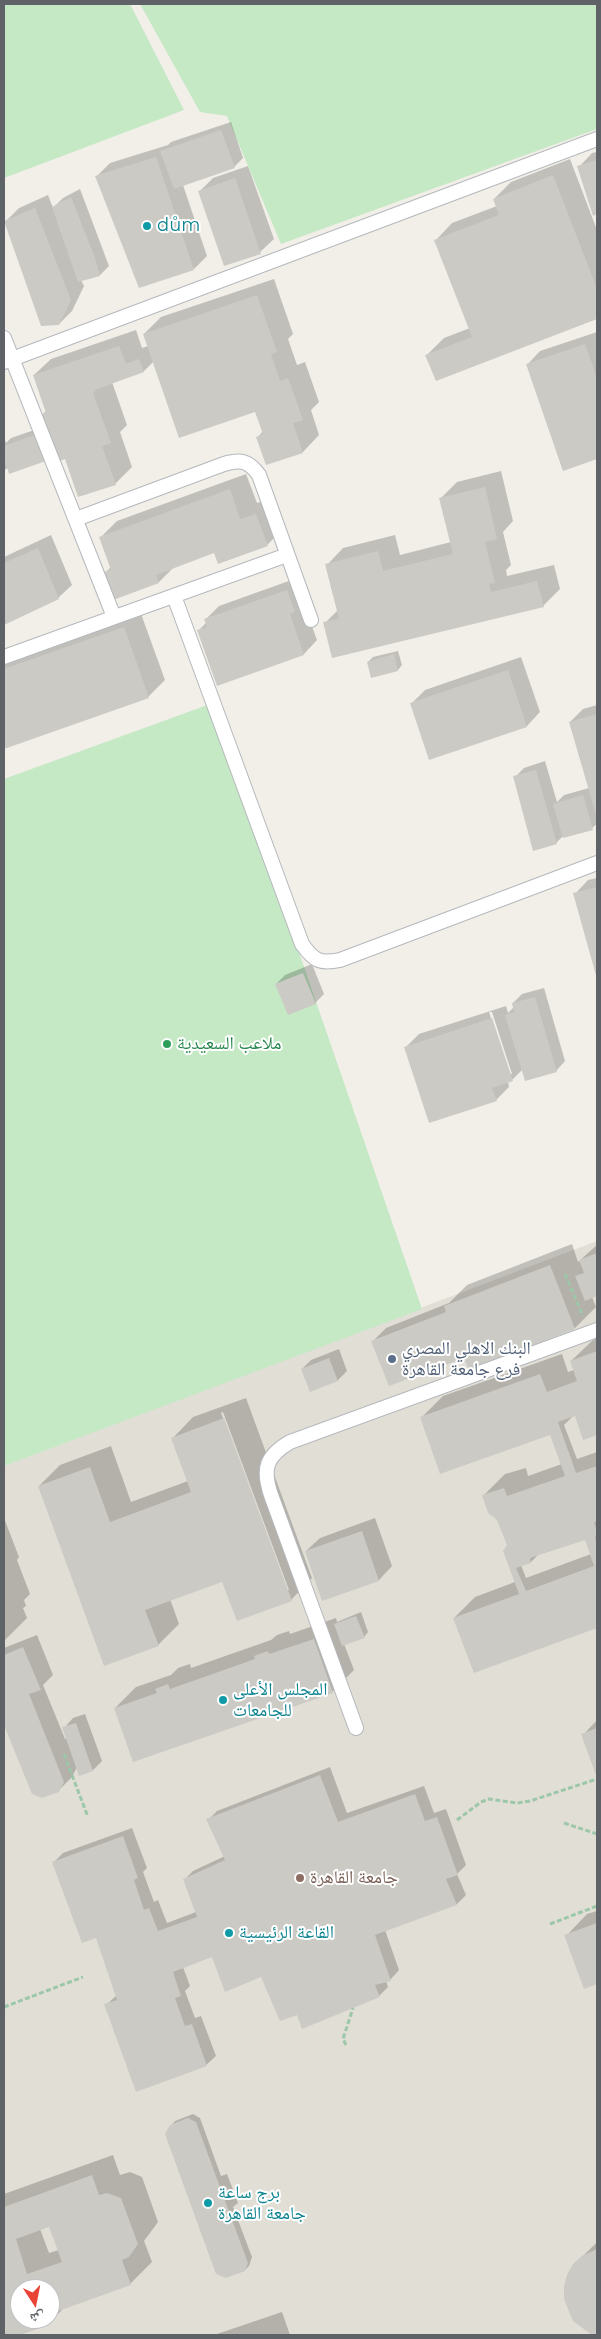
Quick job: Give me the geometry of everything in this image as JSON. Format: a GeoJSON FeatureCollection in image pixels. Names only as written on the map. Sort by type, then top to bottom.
{"type":"FeatureCollection","features":[{"type":"Feature","properties":{"kind":"lane"},"geometry":{"type":"LineString","coordinates":[[8,360],[597,139]]}},
{"type":"Feature","properties":{"kind":"lane"},"geometry":{"type":"LineString","coordinates":[[4,338],[8,360],[76,519],[114,617]]}},
{"type":"Feature","properties":{"kind":"lane"},"geometry":{"type":"LineString","coordinates":[[76,519],[238,460],[251,464],[259,475],[311,620]]}},
{"type":"Feature","properties":{"kind":"lane"},"geometry":{"type":"LineString","coordinates":[[4,657],[287,555]]}},
{"type":"Feature","properties":{"kind":"lane"},"geometry":{"type":"LineString","coordinates":[[174,596],[302,944],[311,957],[325,963],[340,960],[597,863]]}},
{"type":"Feature","properties":{"kind":"lane"},"geometry":{"type":"LineString","coordinates":[[356,1728],[268,1488],[266,1480],[267,1464],[276,1450],[290,1442],[594,1331]]}},
{"type":"Feature","properties":{"kind":"path"},"geometry":{"type":"LineString","coordinates":[[565,1274],[594,1331]]}},
{"type":"Feature","properties":{"kind":"path"},"geometry":{"type":"LineString","coordinates":[[64,1754],[88,1817]]}},
{"type":"Feature","properties":{"kind":"path"},"geometry":{"type":"LineString","coordinates":[[457,1820],[481,1802],[489,1799],[517,1802],[530,1801],[597,1779]]}},
{"type":"Feature","properties":{"kind":"path"},"geometry":{"type":"LineString","coordinates":[[564,1823],[597,1834]]}},
{"type":"Feature","properties":{"kind":"path"},"geometry":{"type":"LineString","coordinates":[[550,1924],[597,1906]]}},
{"type":"Feature","properties":{"kind":"path"},"geometry":{"type":"LineString","coordinates":[[4,2007],[83,1977]]}},
{"type":"Feature","properties":{"kind":"path"},"geometry":{"type":"LineString","coordinates":[[346,2045],[343,2039],[353,2008]]}},
{"type":"Feature","properties":{"kind":"shaded area","name":"جامعة القاهرة"},"geometry":{"type":"Polygon","coordinates":[[[597,1241],[597,2335],[4,2335],[4,1466],[597,1241]]]}},
{"type":"Feature","properties":{"kind":"green space"},"geometry":{"type":"Polygon","coordinates":[[[4,4],[130,4],[184,110],[4,178],[4,4]]]}},
{"type":"Feature","properties":{"kind":"green space"},"geometry":{"type":"Polygon","coordinates":[[[140,4],[597,4],[597,129],[281,244],[227,116],[200,112],[140,4]]]}},
{"type":"Feature","properties":{"kind":"green space","name":"ملاعب السعيدية"},"geometry":{"type":"Polygon","coordinates":[[[213,703],[422,1309],[4,1466],[4,779],[213,703]]]}},
{"type":"Feature","properties":{"kind":"building"},"geometry":{"type":"Polygon","coordinates":[[[221,130],[235,168],[174,189],[160,151],[221,130]]]}},
{"type":"Feature","properties":{"kind":"building","name":"dům"},"geometry":{"type":"Polygon","coordinates":[[[156,157],[194,270],[139,288],[95,176],[156,157]]]}},
{"type":"Feature","properties":{"kind":"building"},"geometry":{"type":"Polygon","coordinates":[[[597,160],[597,214],[593,216],[577,166],[597,160]]]}},
{"type":"Feature","properties":{"kind":"building"},"geometry":{"type":"Polygon","coordinates":[[[553,175],[597,289],[597,319],[436,381],[425,355],[472,337],[434,240],[499,215],[493,199],[553,175]]]}},
{"type":"Feature","properties":{"kind":"building"},"geometry":{"type":"Polygon","coordinates":[[[235,178],[261,254],[224,266],[198,191],[235,178]]]}},
{"type":"Feature","properties":{"kind":"building"},"geometry":{"type":"Polygon","coordinates":[[[71,197],[95,258],[100,276],[78,282],[52,207],[71,197]]]}},
{"type":"Feature","properties":{"kind":"building"},"geometry":{"type":"Polygon","coordinates":[[[35,208],[71,300],[59,325],[41,326],[4,221],[35,208]]]}},
{"type":"Feature","properties":{"kind":"building"},"geometry":{"type":"Polygon","coordinates":[[[257,295],[277,352],[271,354],[280,381],[288,378],[303,420],[293,423],[303,453],[266,465],[256,437],[263,434],[255,412],[179,438],[143,334],[257,295]]]}},
{"type":"Feature","properties":{"kind":"building"},"geometry":{"type":"Polygon","coordinates":[[[585,344],[597,378],[597,459],[563,471],[526,364],[585,344]]]}},
{"type":"Feature","properties":{"kind":"building"},"geometry":{"type":"Polygon","coordinates":[[[119,346],[126,364],[139,359],[144,372],[97,389],[93,393],[111,443],[102,446],[116,485],[78,497],[65,459],[57,462],[40,415],[46,413],[33,375],[119,346]]]}},
{"type":"Feature","properties":{"kind":"building"},"geometry":{"type":"Polygon","coordinates":[[[37,434],[46,461],[9,474],[4,458],[4,446],[37,434]]]}},
{"type":"Feature","properties":{"kind":"building"},"geometry":{"type":"Polygon","coordinates":[[[485,487],[497,539],[485,542],[495,583],[489,584],[491,592],[537,581],[544,607],[332,658],[323,622],[339,619],[325,564],[378,551],[383,571],[453,554],[439,498],[485,487]]]}},
{"type":"Feature","properties":{"kind":"building"},"geometry":{"type":"Polygon","coordinates":[[[230,489],[240,519],[256,514],[268,546],[218,564],[214,553],[156,575],[159,583],[113,600],[103,572],[111,570],[99,537],[230,489]]]}},
{"type":"Feature","properties":{"kind":"building"},"geometry":{"type":"Polygon","coordinates":[[[38,548],[59,599],[4,625],[4,563],[38,548]]]}},
{"type":"Feature","properties":{"kind":"building"},"geometry":{"type":"Polygon","coordinates":[[[287,590],[295,612],[290,614],[304,655],[217,686],[197,630],[207,627],[204,619],[287,590]]]}},
{"type":"Feature","properties":{"kind":"building"},"geometry":{"type":"Polygon","coordinates":[[[124,627],[149,698],[4,749],[4,669],[124,627]]]}},
{"type":"Feature","properties":{"kind":"building"},"geometry":{"type":"Polygon","coordinates":[[[394,654],[398,671],[371,678],[367,662],[394,654]]]}},
{"type":"Feature","properties":{"kind":"building"},"geometry":{"type":"Polygon","coordinates":[[[508,670],[527,727],[429,760],[410,703],[508,670]]]}},
{"type":"Feature","properties":{"kind":"building"},"geometry":{"type":"Polygon","coordinates":[[[597,714],[597,818],[569,722],[597,714]]]}},
{"type":"Feature","properties":{"kind":"building"},"geometry":{"type":"Polygon","coordinates":[[[536,770],[557,844],[533,851],[513,776],[536,770]]]}},
{"type":"Feature","properties":{"kind":"building"},"geometry":{"type":"Polygon","coordinates":[[[583,795],[593,830],[563,838],[553,804],[583,795]]]}},
{"type":"Feature","properties":{"kind":"building"},"geometry":{"type":"Polygon","coordinates":[[[597,887],[597,979],[573,893],[597,887]]]}},
{"type":"Feature","properties":{"kind":"building"},"geometry":{"type":"Polygon","coordinates":[[[303,973],[316,1004],[288,1015],[275,984],[303,973]]]}},
{"type":"Feature","properties":{"kind":"building"},"geometry":{"type":"Polygon","coordinates":[[[535,997],[557,1072],[525,1081],[505,1015],[514,1012],[512,1003],[535,997]]]}},
{"type":"Feature","properties":{"kind":"building"},"geometry":{"type":"Polygon","coordinates":[[[492,1018],[513,1081],[492,1088],[497,1101],[429,1123],[404,1047],[492,1018]]]}},
{"type":"Feature","properties":{"kind":"building"},"geometry":{"type":"Polygon","coordinates":[[[597,1253],[597,1296],[585,1301],[575,1276],[584,1273],[579,1260],[597,1253]]]}},
{"type":"Feature","properties":{"kind":"building"},"geometry":{"type":"Polygon","coordinates":[[[550,1265],[575,1329],[469,1370],[464,1358],[389,1386],[371,1341],[446,1312],[444,1306],[550,1265]]]}},
{"type":"Feature","properties":{"kind":"building"},"geometry":{"type":"Polygon","coordinates":[[[597,1351],[597,1435],[583,1440],[575,1416],[558,1422],[576,1473],[597,1466],[597,1521],[594,1522],[597,1532],[595,1537],[597,1544],[597,1628],[474,1673],[453,1618],[519,1594],[503,1551],[507,1545],[497,1520],[488,1513],[482,1495],[504,1488],[507,1496],[565,1476],[550,1435],[440,1474],[420,1417],[540,1374],[547,1392],[577,1381],[570,1361],[597,1351]],[[585,1540],[530,1558],[531,1563],[516,1568],[526,1591],[594,1566],[585,1540]]]}},
{"type":"Feature","properties":{"kind":"building"},"geometry":{"type":"Polygon","coordinates":[[[329,1358],[338,1381],[310,1392],[301,1369],[329,1358]]]}},
{"type":"Feature","properties":{"kind":"building"},"geometry":{"type":"Polygon","coordinates":[[[224,1418],[292,1601],[237,1621],[222,1582],[145,1610],[159,1646],[104,1666],[38,1486],[90,1467],[110,1522],[191,1492],[171,1438],[224,1418]]]}},
{"type":"Feature","properties":{"kind":"building"},"geometry":{"type":"Polygon","coordinates":[[[362,1531],[379,1581],[322,1601],[305,1551],[362,1531]]]}},
{"type":"Feature","properties":{"kind":"building"},"geometry":{"type":"Polygon","coordinates":[[[356,1616],[365,1638],[342,1646],[334,1624],[356,1616]]]}},
{"type":"Feature","properties":{"kind":"building","name":"المجلس الأعلى للجامعات"},"geometry":{"type":"Polygon","coordinates":[[[314,1639],[333,1693],[133,1762],[114,1708],[157,1693],[155,1689],[168,1684],[170,1689],[255,1659],[254,1656],[268,1651],[269,1654],[314,1639]]]}},
{"type":"Feature","properties":{"kind":"building"},"geometry":{"type":"Polygon","coordinates":[[[23,1647],[41,1690],[29,1694],[64,1782],[59,1792],[42,1798],[32,1794],[4,1725],[4,1655],[23,1647]]]}},
{"type":"Feature","properties":{"kind":"building"},"geometry":{"type":"Polygon","coordinates":[[[76,1723],[93,1771],[79,1776],[62,1727],[76,1723]]]}},
{"type":"Feature","properties":{"kind":"building"},"geometry":{"type":"Polygon","coordinates":[[[597,1728],[597,1778],[581,1734],[597,1728]]]}},
{"type":"Feature","properties":{"kind":"building","name":"القاعة الرئيسية"},"geometry":{"type":"Polygon","coordinates":[[[320,1775],[338,1822],[415,1794],[425,1821],[437,1817],[458,1875],[446,1879],[457,1905],[375,1935],[391,1981],[375,1985],[380,1997],[302,2029],[297,2015],[280,2021],[261,1977],[225,1992],[212,1957],[173,1972],[181,1996],[175,1998],[185,2026],[192,2024],[207,2066],[136,2092],[104,2004],[117,2000],[96,1938],[82,1943],[52,1862],[123,1836],[138,1878],[134,1880],[144,1910],[149,1908],[158,1931],[197,1917],[183,1879],[225,1860],[206,1819],[320,1775]]]}},
{"type":"Feature","properties":{"kind":"building"},"geometry":{"type":"Polygon","coordinates":[[[597,1923],[597,1984],[584,1989],[564,1935],[597,1923]]]}},
{"type":"Feature","properties":{"kind":"building"},"geometry":{"type":"Polygon","coordinates":[[[188,2118],[196,2122],[248,2263],[245,2271],[226,2278],[216,2274],[165,2134],[170,2125],[188,2118]]]}},
{"type":"Feature","properties":{"kind":"building"},"geometry":{"type":"Polygon","coordinates":[[[92,2175],[99,2195],[107,2193],[121,2198],[138,2244],[129,2257],[122,2260],[131,2285],[60,2310],[60,2279],[10,2279],[10,2329],[37,2329],[20,2335],[4,2335],[4,2207],[92,2175]],[[49,2227],[16,2239],[27,2274],[62,2262],[49,2227]]]}},
{"type":"Feature","properties":{"kind":"building"},"geometry":{"type":"Polygon","coordinates":[[[597,2249],[597,2335],[592,2335],[573,2321],[564,2299],[564,2286],[573,2264],[582,2256],[597,2249]]]}},
{"type":"Feature","properties":{"kind":"place","name":"dům"},"geometry":{"type":"Point","coordinates":[147,226]}},
{"type":"Feature","properties":{"kind":"place","name":"ملاعب السعيدية"},"geometry":{"type":"Point","coordinates":[167,1044]}},
{"type":"Feature","properties":{"kind":"place","name":"البنك الاهلي المصري فرع جامعة القاهرة"},"geometry":{"type":"Point","coordinates":[392,1359]}},
{"type":"Feature","properties":{"kind":"place","name":"المجلس الأعلى للجامعات"},"geometry":{"type":"Point","coordinates":[223,1700]}},
{"type":"Feature","properties":{"kind":"place","name":"جامعة القاهرة"},"geometry":{"type":"Point","coordinates":[300,1878]}},
{"type":"Feature","properties":{"kind":"place","name":"القاعة الرئيسية"},"geometry":{"type":"Point","coordinates":[229,1933]}},
{"type":"Feature","properties":{"kind":"place","name":"برج ساعة جامعة القاهرة"},"geometry":{"type":"Point","coordinates":[208,2203]}}]}
